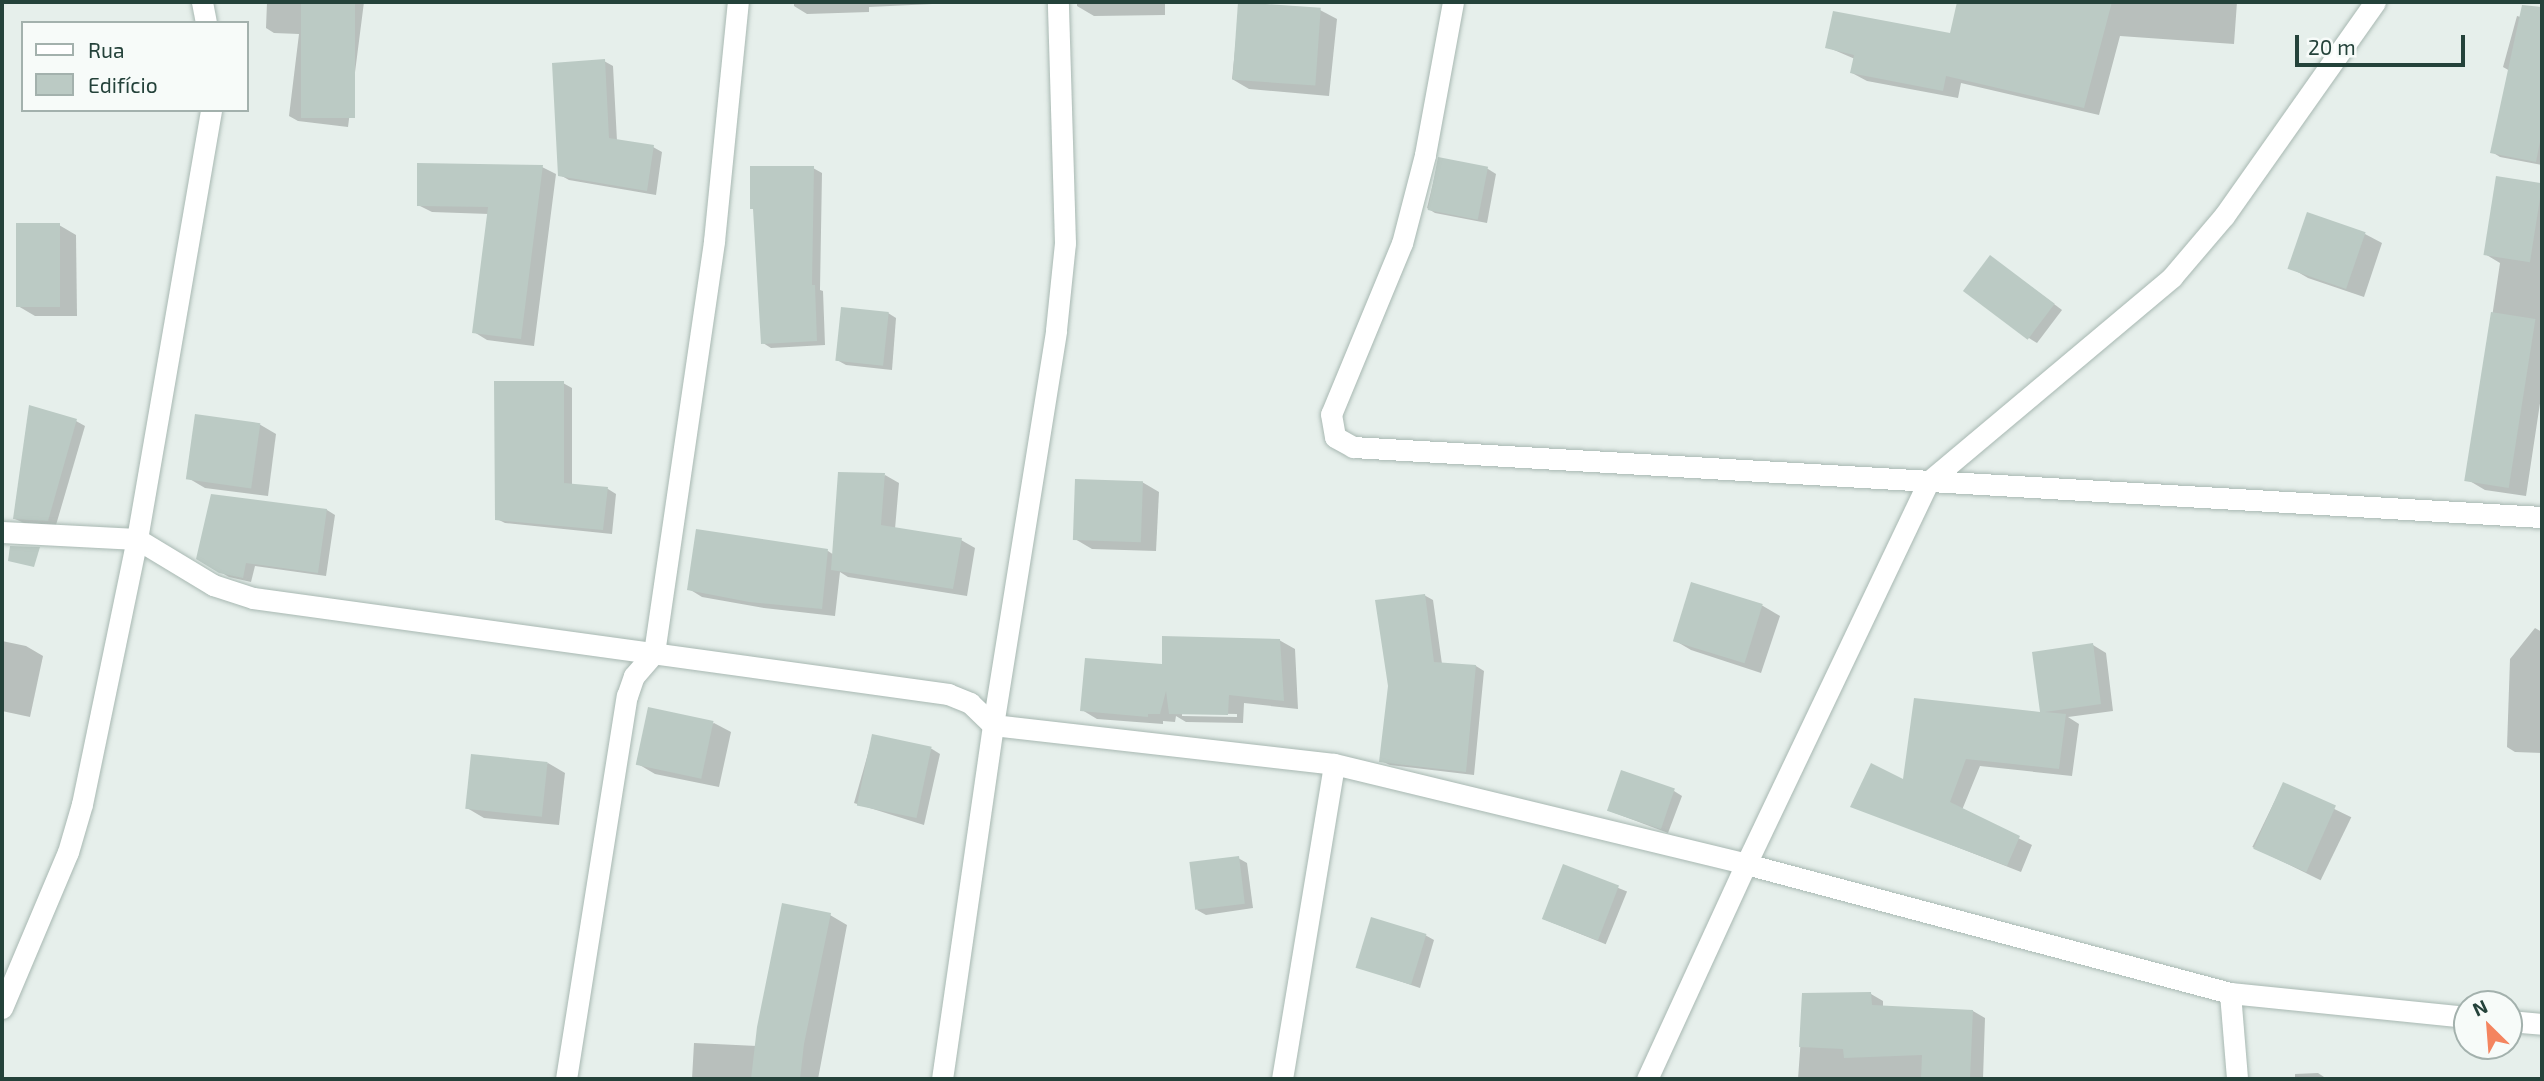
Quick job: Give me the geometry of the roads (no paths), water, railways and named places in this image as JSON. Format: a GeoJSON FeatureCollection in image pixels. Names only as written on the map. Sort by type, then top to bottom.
{"type":"FeatureCollection","features":[{"type":"Feature","properties":{"kind":"street"},"geometry":{"type":"LineString","coordinates":[[202,2],[206,21]]}},
{"type":"Feature","properties":{"kind":"street"},"geometry":{"type":"LineString","coordinates":[[566,1079],[626,696],[634,676],[654,653],[714,241],[738,2]]}},
{"type":"Feature","properties":{"kind":"street"},"geometry":{"type":"LineString","coordinates":[[942,1079],[993,725],[1056,330],[1065,243],[1058,2]]}},
{"type":"Feature","properties":{"kind":"street"},"geometry":{"type":"LineString","coordinates":[[1452,2],[1425,155],[1402,243],[1331,414],[1335,437],[1353,447],[2542,517]]}},
{"type":"Feature","properties":{"kind":"street"},"geometry":{"type":"LineString","coordinates":[[1647,1079],[1928,482],[2172,276],[2224,216],[2375,2]]}},
{"type":"Feature","properties":{"kind":"street"},"geometry":{"type":"LineString","coordinates":[[2,1008],[68,852],[82,804],[137,539],[211,112]]}},
{"type":"Feature","properties":{"kind":"street"},"geometry":{"type":"LineString","coordinates":[[2,532],[137,539],[213,585],[253,598],[948,694],[970,704],[993,725],[1334,764],[1746,864],[2230,993],[2453,1016]]}},
{"type":"Feature","properties":{"kind":"street"},"geometry":{"type":"LineString","coordinates":[[1282,1079],[1334,764]]}},
{"type":"Feature","properties":{"kind":"street"},"geometry":{"type":"LineString","coordinates":[[2230,993],[2237,1079]]}},
{"type":"Feature","properties":{"kind":"street"},"geometry":{"type":"LineString","coordinates":[[2523,1022],[2542,1024]]}}]}
